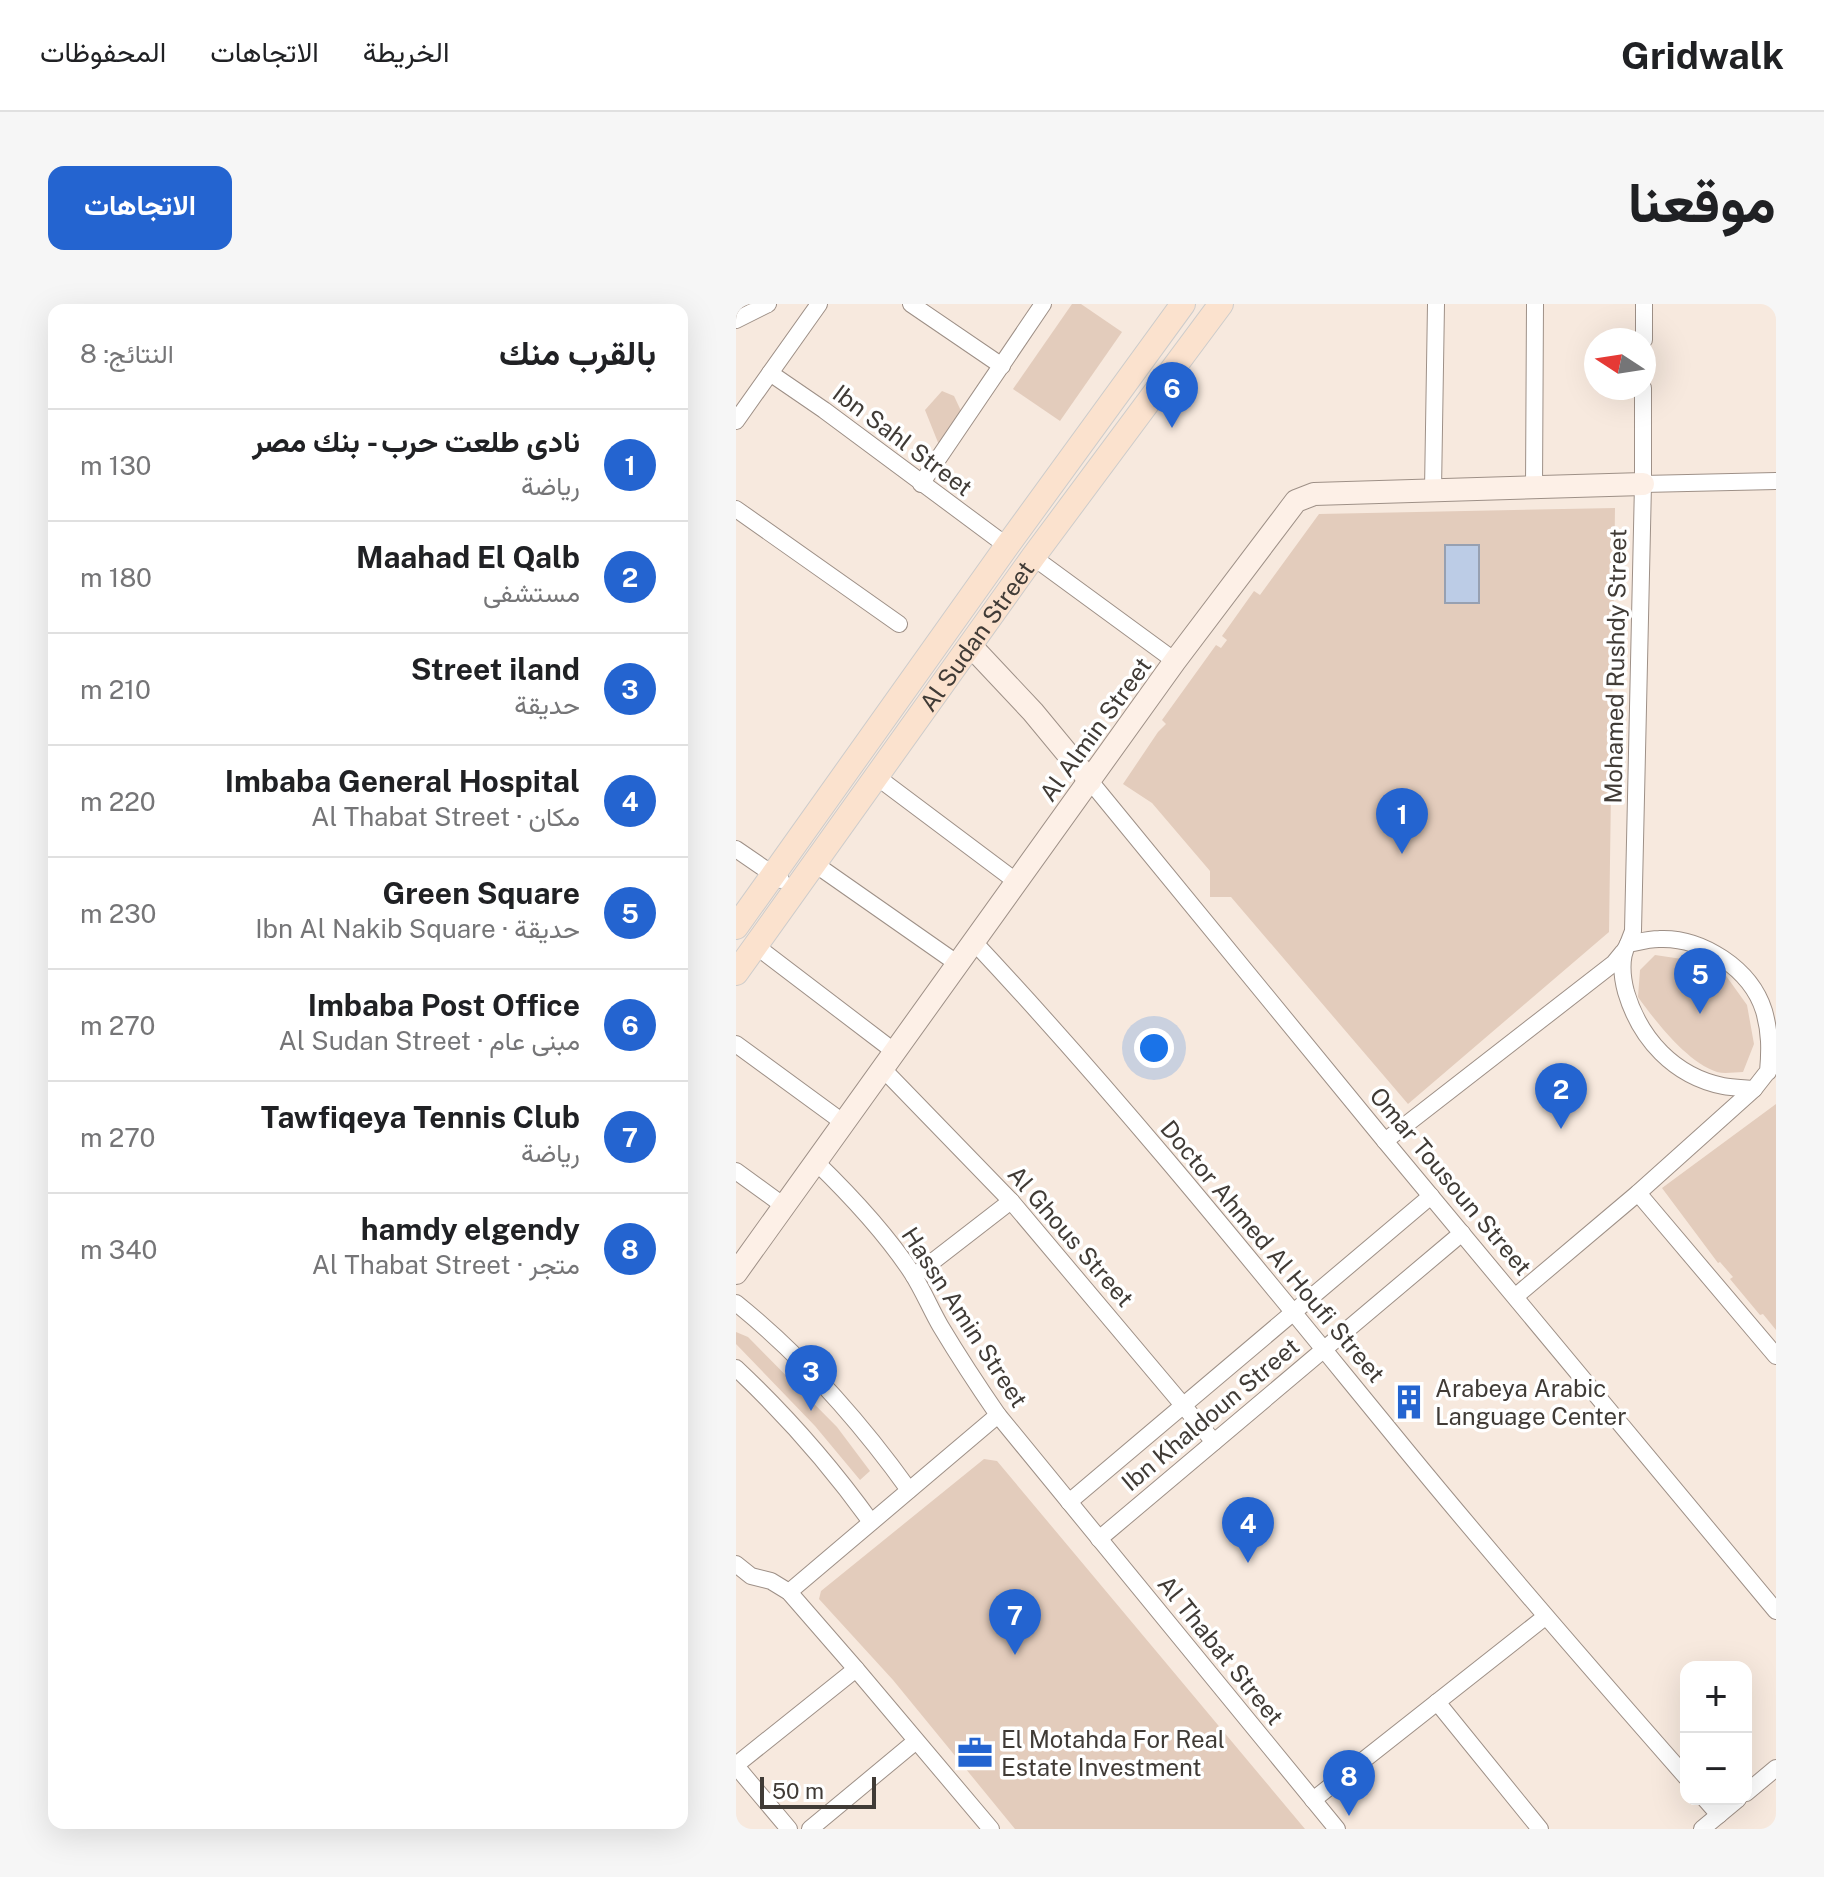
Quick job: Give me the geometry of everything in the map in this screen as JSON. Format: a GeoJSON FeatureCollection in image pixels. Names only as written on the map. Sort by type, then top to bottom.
{"type":"FeatureCollection","features":[{"type":"Feature","properties":{"kind":"main road","name":"Al Sudan Street"},"geometry":{"type":"LineString","coordinates":[[736,927],[1183,304]]}},
{"type":"Feature","properties":{"kind":"main road","name":"Al Sudan Street"},"geometry":{"type":"LineString","coordinates":[[736,973],[1033,557],[1221,304]]}},
{"type":"Feature","properties":{"kind":"street"},"geometry":{"type":"LineString","coordinates":[[736,320],[768,304]]}},
{"type":"Feature","properties":{"kind":"street"},"geometry":{"type":"LineString","coordinates":[[736,421],[819,304]]}},
{"type":"Feature","properties":{"kind":"street"},"geometry":{"type":"LineString","coordinates":[[911,304],[1002,366]]}},
{"type":"Feature","properties":{"kind":"street"},"geometry":{"type":"LineString","coordinates":[[921,484],[1043,304]]}},
{"type":"Feature","properties":{"kind":"street"},"geometry":{"type":"LineString","coordinates":[[1433,490],[1436,304]]}},
{"type":"Feature","properties":{"kind":"street"},"geometry":{"type":"LineString","coordinates":[[1534,487],[1535,304]]}},
{"type":"Feature","properties":{"kind":"street"},"geometry":{"type":"LineString","coordinates":[[1644,304],[1644,328]]}},
{"type":"Feature","properties":{"kind":"street","name":"Ibn Sahl Street"},"geometry":{"type":"LineString","coordinates":[[770,373],[1007,546]]}},
{"type":"Feature","properties":{"kind":"street","name":"Mohamed Rushdy Street"},"geometry":{"type":"LineString","coordinates":[[1626,948],[1633,931],[1643,400]]}},
{"type":"Feature","properties":{"kind":"street"},"geometry":{"type":"LineString","coordinates":[[1643,484],[1776,481]]}},
{"type":"Feature","properties":{"kind":"street","name":"Al Almin Street"},"geometry":{"type":"LineString","coordinates":[[736,1273],[1175,661],[1296,501],[1314,494],[1643,484]]}},
{"type":"Feature","properties":{"kind":"street"},"geometry":{"type":"LineString","coordinates":[[736,509],[899,624]]}},
{"type":"Feature","properties":{"kind":"street"},"geometry":{"type":"LineString","coordinates":[[1033,557],[1175,661]]}},
{"type":"Feature","properties":{"kind":"street"},"geometry":{"type":"LineString","coordinates":[[971,646],[1033,712],[1090,781]]}},
{"type":"Feature","properties":{"kind":"street"},"geometry":{"type":"LineString","coordinates":[[877,777],[1017,882]]}},
{"type":"Feature","properties":{"kind":"street","name":"Omar Tousoun Street"},"geometry":{"type":"LineString","coordinates":[[1090,781],[1776,1611]]}},
{"type":"Feature","properties":{"kind":"street"},"geometry":{"type":"LineString","coordinates":[[736,849],[796,890]]}},
{"type":"Feature","properties":{"kind":"street"},"geometry":{"type":"LineString","coordinates":[[815,864],[958,964]]}},
{"type":"Feature","properties":{"kind":"street"},"geometry":{"type":"LineString","coordinates":[[1385,1141],[1614,963],[1626,948],[1660,939],[1693,943],[1722,957],[1746,979],[1763,1007],[1772,1067],[1754,1089],[1638,1193],[1516,1296]]}},
{"type":"Feature","properties":{"kind":"street","name":"Doctor Ahmed Al Houfi Street"},"geometry":{"type":"LineString","coordinates":[[974,942],[1039,1011],[1294,1311],[1545,1617],[1680,1770]]}},
{"type":"Feature","properties":{"kind":"street","name":"Al Ghous Street"},"geometry":{"type":"LineString","coordinates":[[756,946],[889,1060],[1214,1442]]}},
{"type":"Feature","properties":{"kind":"street"},"geometry":{"type":"LineString","coordinates":[[1626,948],[1624,983],[1632,1013],[1648,1039],[1669,1061],[1695,1077],[1724,1087],[1754,1089]]}},
{"type":"Feature","properties":{"kind":"street"},"geometry":{"type":"LineString","coordinates":[[736,1044],[844,1123]]}},
{"type":"Feature","properties":{"kind":"street","name":"Hassn Amin Street"},"geometry":{"type":"LineString","coordinates":[[816,1162],[869,1216],[914,1276],[967,1370],[998,1415],[1069,1502]]}},
{"type":"Feature","properties":{"kind":"street"},"geometry":{"type":"LineString","coordinates":[[736,1171],[784,1206]]}},
{"type":"Feature","properties":{"kind":"street"},"geometry":{"type":"LineString","coordinates":[[1638,1193],[1776,1356]]}},
{"type":"Feature","properties":{"kind":"street","name":"Ibn Khaldoun Street"},"geometry":{"type":"LineString","coordinates":[[1069,1502],[1431,1196]]}},
{"type":"Feature","properties":{"kind":"street"},"geometry":{"type":"LineString","coordinates":[[914,1276],[1011,1201]]}},
{"type":"Feature","properties":{"kind":"street","name":"Ibn Khaldoun Street"},"geometry":{"type":"LineString","coordinates":[[1099,1539],[1462,1233]]}},
{"type":"Feature","properties":{"kind":"street"},"geometry":{"type":"LineString","coordinates":[[736,1303],[765,1326],[843,1403],[909,1490]]}},
{"type":"Feature","properties":{"kind":"street"},"geometry":{"type":"LineString","coordinates":[[736,1368],[807,1440],[871,1522]]}},
{"type":"Feature","properties":{"kind":"street"},"geometry":{"type":"LineString","coordinates":[[789,1592],[998,1415]]}},
{"type":"Feature","properties":{"kind":"street","name":"Al Thabat Street"},"geometry":{"type":"LineString","coordinates":[[1069,1502],[1337,1829]]}},
{"type":"Feature","properties":{"kind":"street"},"geometry":{"type":"LineString","coordinates":[[736,1564],[751,1576],[771,1581],[789,1592],[991,1829]]}},
{"type":"Feature","properties":{"kind":"street"},"geometry":{"type":"LineString","coordinates":[[1313,1800],[1545,1617]]}},
{"type":"Feature","properties":{"kind":"street"},"geometry":{"type":"LineString","coordinates":[[789,1829],[736,1765],[856,1669]]}},
{"type":"Feature","properties":{"kind":"street"},"geometry":{"type":"LineString","coordinates":[[1437,1702],[1540,1829]]}},
{"type":"Feature","properties":{"kind":"street"},"geometry":{"type":"LineString","coordinates":[[810,1829],[916,1741]]}},
{"type":"Feature","properties":{"kind":"street"},"geometry":{"type":"LineString","coordinates":[[1752,1788],[1776,1768]]}},
{"type":"Feature","properties":{"kind":"street"},"geometry":{"type":"LineString","coordinates":[[1710,1805],[1719,1815]]}},
{"type":"Feature","properties":{"kind":"street"},"geometry":{"type":"LineString","coordinates":[[1702,1829],[1731,1805]]}},
{"type":"Feature","properties":{"kind":"shaded area"},"geometry":{"type":"Polygon","coordinates":[[[1072,304],[1081,304],[1122,332],[1060,421],[1013,389],[1072,304]]]}},
{"type":"Feature","properties":{"kind":"shaded area"},"geometry":{"type":"Polygon","coordinates":[[[942,391],[954,396],[962,413],[941,450],[925,410],[942,391]]]}},
{"type":"Feature","properties":{"kind":"shaded area"},"geometry":{"type":"Polygon","coordinates":[[[1615,508],[1609,932],[1408,1104],[1231,897],[1210,897],[1210,871],[1152,803],[1123,784],[1166,724],[1162,720],[1216,645],[1221,648],[1227,640],[1222,636],[1254,591],[1260,595],[1319,514],[1615,508]]]}},
{"type":"Feature","properties":{"kind":"shaded area"},"geometry":{"type":"Polygon","coordinates":[[[1655,955],[1682,959],[1724,973],[1747,1005],[1754,1044],[1743,1072],[1717,1072],[1695,1060],[1645,1007],[1638,997],[1640,970],[1655,955]]]}},
{"type":"Feature","properties":{"kind":"shaded area"},"geometry":{"type":"Polygon","coordinates":[[[1776,1104],[1776,1330],[1730,1279],[1733,1277],[1718,1263],[1662,1188],[1776,1104]]]}},
{"type":"Feature","properties":{"kind":"shaded area"},"geometry":{"type":"Polygon","coordinates":[[[736,1332],[748,1337],[837,1427],[870,1471],[860,1480],[815,1426],[736,1344],[736,1332]]]}},
{"type":"Feature","properties":{"kind":"shaded area"},"geometry":{"type":"Polygon","coordinates":[[[984,1459],[997,1461],[1305,1829],[1015,1829],[893,1680],[819,1599],[821,1591],[984,1459]]]}},
{"type":"Feature","properties":{"kind":"water"},"geometry":{"type":"Polygon","coordinates":[[[1445,545],[1479,545],[1479,603],[1445,603],[1445,545]]]}},
{"type":"Feature","properties":{"kind":"place","name":"Imbaba Post Office"},"geometry":{"type":"Point","coordinates":[1172,428]}},
{"type":"Feature","properties":{"kind":"place","name":"نادى طلعت حرب - بنك مصر"},"geometry":{"type":"Point","coordinates":[1402,854]}},
{"type":"Feature","properties":{"kind":"place","name":"Green Square"},"geometry":{"type":"Point","coordinates":[1700,1014]}},
{"type":"Feature","properties":{"kind":"place","name":"Maahad El Qalb"},"geometry":{"type":"Point","coordinates":[1561,1129]}},
{"type":"Feature","properties":{"kind":"place","name":"Arabeya Arabic Language Center"},"geometry":{"type":"Point","coordinates":[1409,1402]}},
{"type":"Feature","properties":{"kind":"place","name":"Street iland"},"geometry":{"type":"Point","coordinates":[811,1411]}},
{"type":"Feature","properties":{"kind":"place","name":"Imbaba General Hospital"},"geometry":{"type":"Point","coordinates":[1248,1563]}},
{"type":"Feature","properties":{"kind":"place","name":"Tawfiqeya Tennis Club"},"geometry":{"type":"Point","coordinates":[1015,1655]}},
{"type":"Feature","properties":{"kind":"place","name":"El Motahda For Real Estate Investment"},"geometry":{"type":"Point","coordinates":[975,1753]}},
{"type":"Feature","properties":{"kind":"place","name":"hamdy elgendy"},"geometry":{"type":"Point","coordinates":[1349,1816]}}]}
